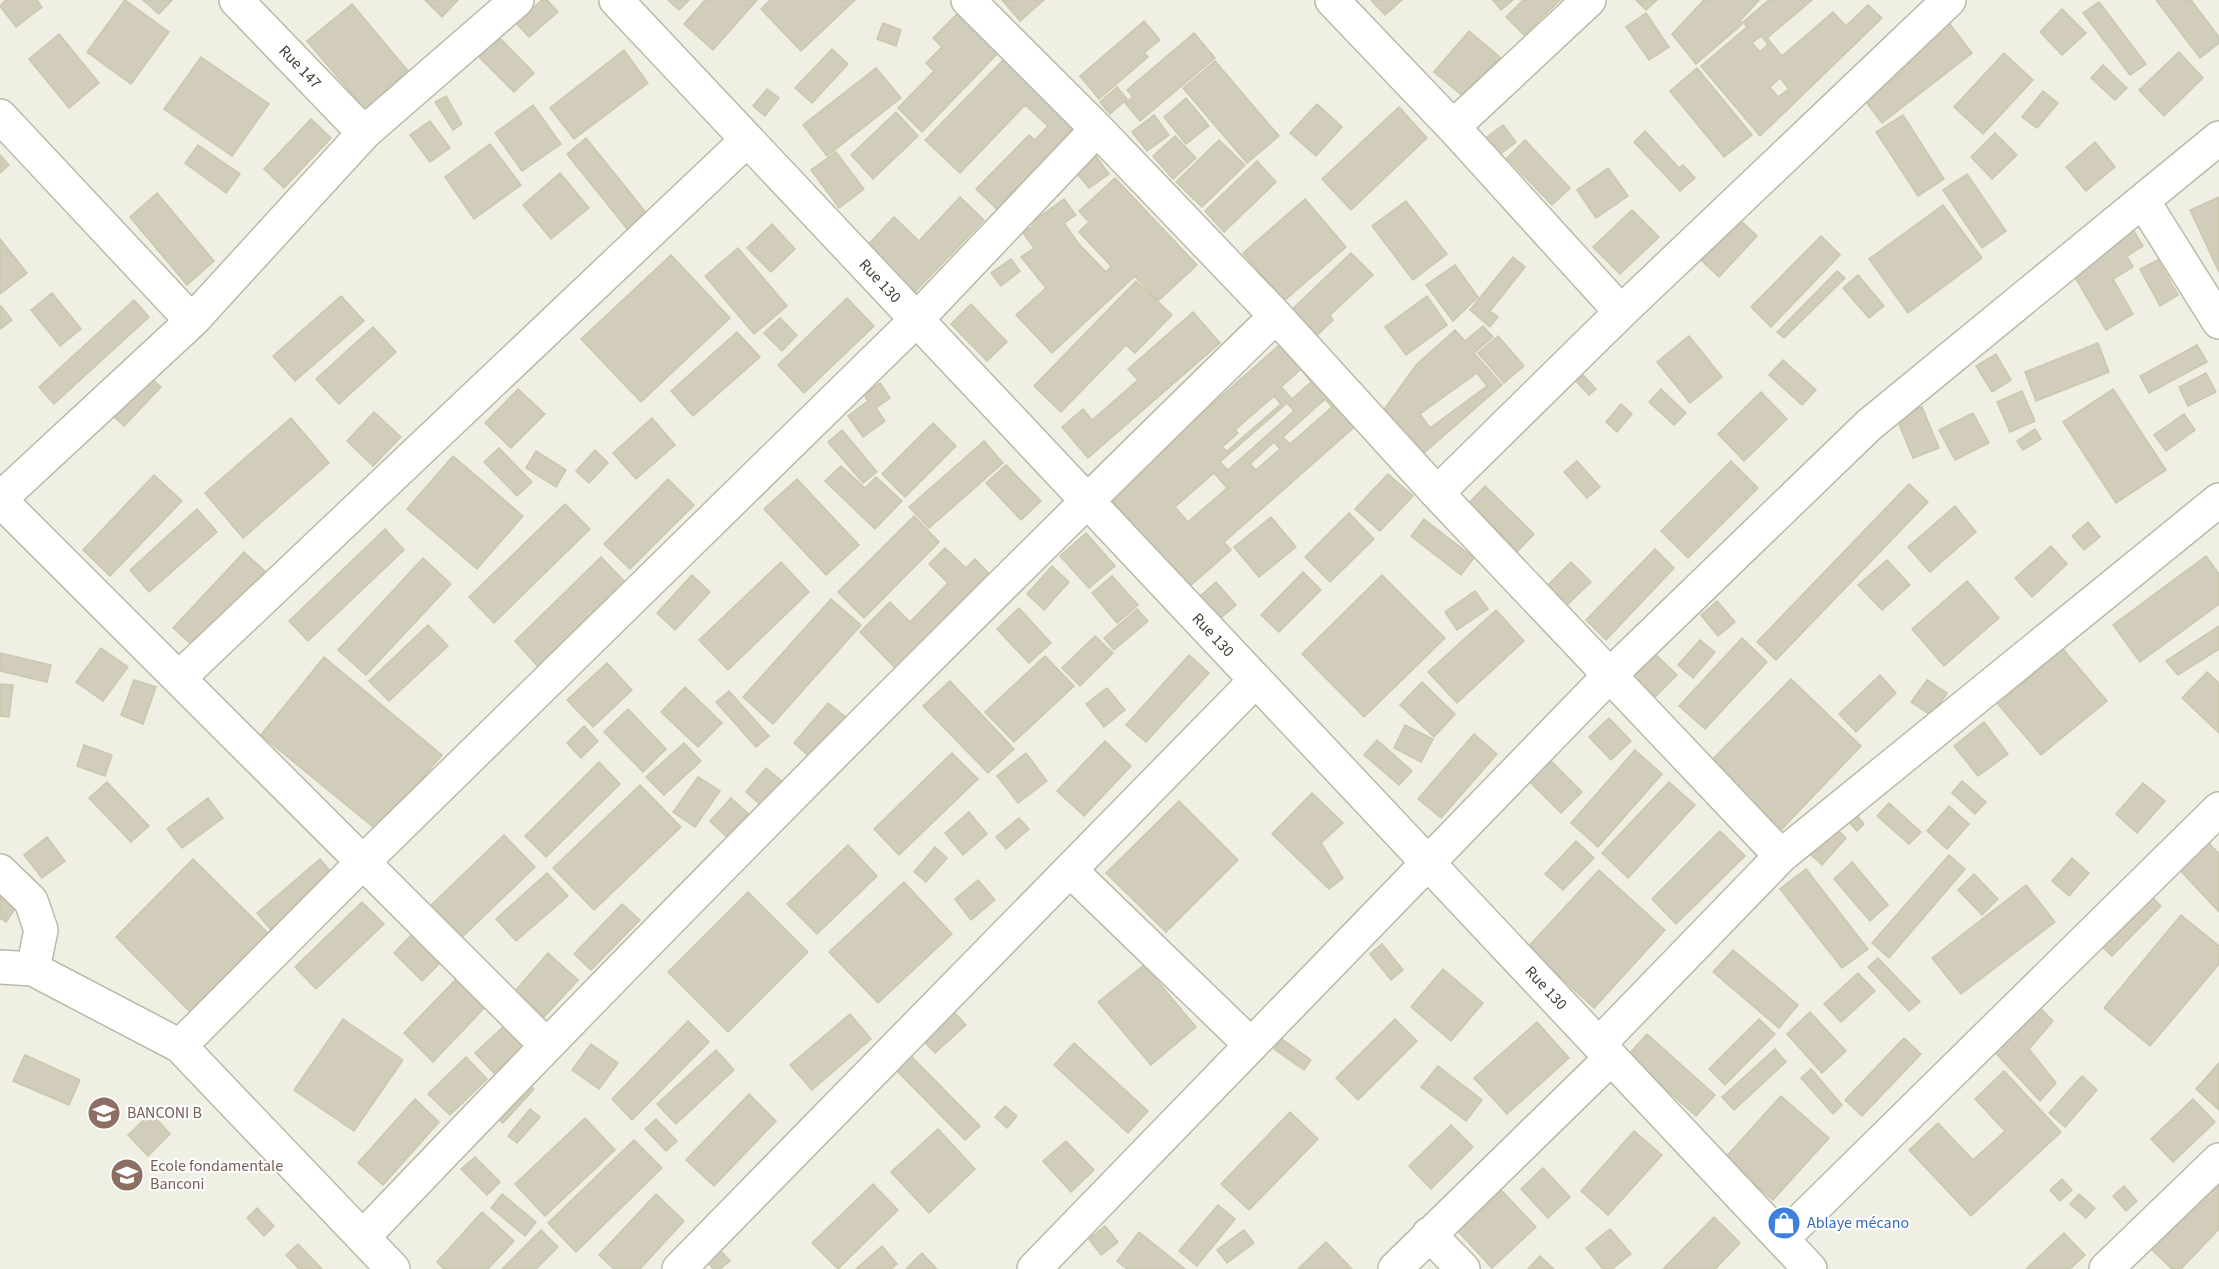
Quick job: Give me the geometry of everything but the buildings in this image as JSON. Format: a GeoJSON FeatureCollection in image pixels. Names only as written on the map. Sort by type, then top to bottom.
{"type":"FeatureCollection","features":[{"type":"Feature","properties":{"kind":"street","name":"Rue 147"},"geometry":{"type":"LineString","coordinates":[[236,0],[364,133]]}},
{"type":"Feature","properties":{"kind":"street"},"geometry":{"type":"LineString","coordinates":[[517,0],[364,133],[192,321],[0,499],[546,1045]]}},
{"type":"Feature","properties":{"kind":"street","name":"Rue 130"},"geometry":{"type":"LineString","coordinates":[[616,0],[1810,1269]]}},
{"type":"Feature","properties":{"kind":"street"},"geometry":{"type":"LineString","coordinates":[[968,0],[1097,129],[1276,316],[1437,493],[1781,856]]}},
{"type":"Feature","properties":{"kind":"street"},"geometry":{"type":"LineString","coordinates":[[1332,0],[1453,127],[1621,312]]}},
{"type":"Feature","properties":{"kind":"street"},"geometry":{"type":"LineString","coordinates":[[1453,127],[1589,0]]}},
{"type":"Feature","properties":{"kind":"street"},"geometry":{"type":"LineString","coordinates":[[1437,493],[1621,312],[1950,0]]}},
{"type":"Feature","properties":{"kind":"street"},"geometry":{"type":"LineString","coordinates":[[0,116],[192,321]]}},
{"type":"Feature","properties":{"kind":"street"},"geometry":{"type":"LineString","coordinates":[[180,1046],[363,862],[916,320],[1097,129]]}},
{"type":"Feature","properties":{"kind":"street"},"geometry":{"type":"LineString","coordinates":[[1034,1269],[1609,676],[1869,425],[2219,138]]}},
{"type":"Feature","properties":{"kind":"street"},"geometry":{"type":"LineString","coordinates":[[179,678],[747,140]]}},
{"type":"Feature","properties":{"kind":"street"},"geometry":{"type":"LineString","coordinates":[[2143,201],[2219,322]]}},
{"type":"Feature","properties":{"kind":"street"},"geometry":{"type":"LineString","coordinates":[[363,1237],[546,1045],[1087,501],[1276,316]]}},
{"type":"Feature","properties":{"kind":"street"},"geometry":{"type":"LineString","coordinates":[[1395,1269],[1605,1051],[1781,856],[2219,500]]}},
{"type":"Feature","properties":{"kind":"street"},"geometry":{"type":"LineString","coordinates":[[679,1269],[1256,680]]}},
{"type":"Feature","properties":{"kind":"street"},"geometry":{"type":"LineString","coordinates":[[1782,1239],[2219,809]]}},
{"type":"Feature","properties":{"kind":"street"},"geometry":{"type":"LineString","coordinates":[[1070,870],[1251,1045]]}},
{"type":"Feature","properties":{"kind":"street"},"geometry":{"type":"LineString","coordinates":[[0,871],[31,901],[38,920],[41,930],[33,969]]}},
{"type":"Feature","properties":{"kind":"street"},"geometry":{"type":"LineString","coordinates":[[0,967],[33,969],[180,1046],[393,1269]]}},
{"type":"Feature","properties":{"kind":"street"},"geometry":{"type":"LineString","coordinates":[[2106,1269],[2219,1160]]}},
{"type":"Feature","properties":{"kind":"street"},"geometry":{"type":"LineString","coordinates":[[1429,1234],[1463,1269]]}},
{"type":"Feature","properties":{"kind":"place","name":"BANCONI B"},"geometry":{"type":"Point","coordinates":[104,1113]}},
{"type":"Feature","properties":{"kind":"place","name":"Ecole fondamentale Banconi"},"geometry":{"type":"Point","coordinates":[127,1175]}},
{"type":"Feature","properties":{"kind":"place","name":"Ablaye mécano"},"geometry":{"type":"Point","coordinates":[1784,1223]}}]}
